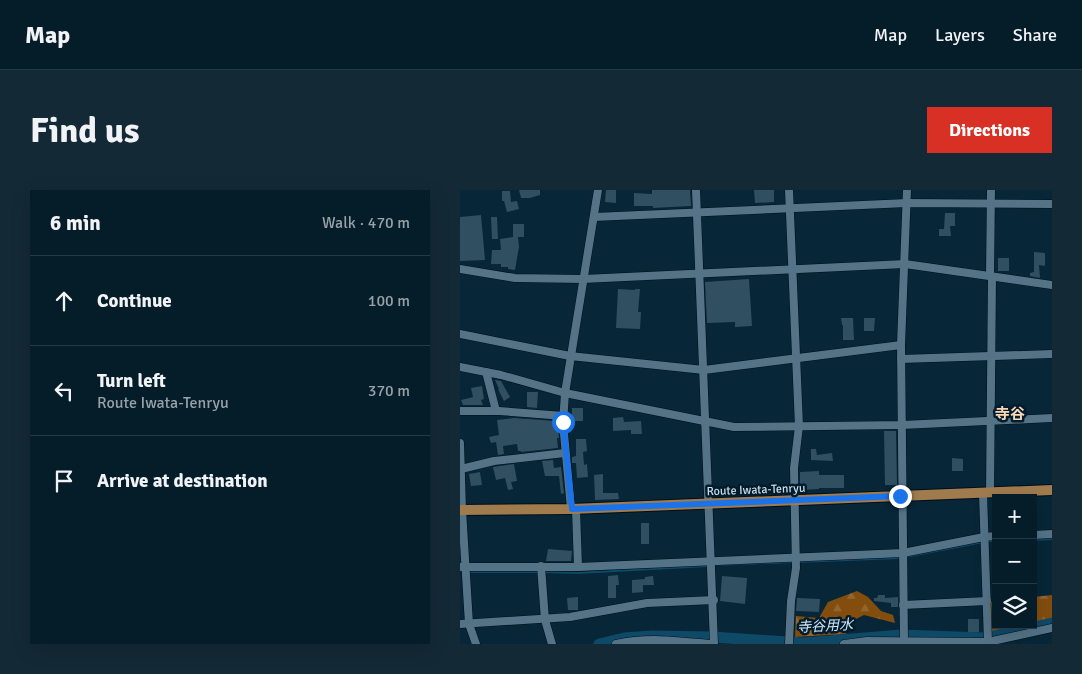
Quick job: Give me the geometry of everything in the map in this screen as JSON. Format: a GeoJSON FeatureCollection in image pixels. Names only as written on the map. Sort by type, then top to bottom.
{"type":"FeatureCollection","features":[{"type":"Feature","properties":{"kind":"main road","name":"Route Iwata-Tenryu"},"geometry":{"type":"LineString","coordinates":[[461,510],[574,509],[1052,490]]}},
{"type":"Feature","properties":{"kind":"street"},"geometry":{"type":"LineString","coordinates":[[578,567],[574,509],[565,453],[565,393],[598,190]]}},
{"type":"Feature","properties":{"kind":"street"},"geometry":{"type":"LineString","coordinates":[[696,190],[714,600],[714,644]]}},
{"type":"Feature","properties":{"kind":"street"},"geometry":{"type":"LineString","coordinates":[[789,190],[799,426],[794,468],[796,568],[791,601],[789,644]]}},
{"type":"Feature","properties":{"kind":"street"},"geometry":{"type":"LineString","coordinates":[[903,642],[901,345],[907,190]]}},
{"type":"Feature","properties":{"kind":"street"},"geometry":{"type":"LineString","coordinates":[[988,642],[984,537],[990,420],[991,190]]}},
{"type":"Feature","properties":{"kind":"street"},"geometry":{"type":"LineString","coordinates":[[594,217],[697,211],[907,204],[1052,204]]}},
{"type":"Feature","properties":{"kind":"street"},"geometry":{"type":"LineString","coordinates":[[460,269],[515,278],[583,279],[905,264],[1052,285]]}},
{"type":"Feature","properties":{"kind":"street"},"geometry":{"type":"LineString","coordinates":[[460,334],[570,356],[704,370],[901,345]]}},
{"type":"Feature","properties":{"kind":"street"},"geometry":{"type":"LineString","coordinates":[[901,359],[1052,354]]}},
{"type":"Feature","properties":{"kind":"street"},"geometry":{"type":"LineString","coordinates":[[460,368],[501,375],[565,393],[734,427],[902,425],[1052,418]]}},
{"type":"Feature","properties":{"kind":"street"},"geometry":{"type":"LineString","coordinates":[[486,372],[496,411]]}},
{"type":"Feature","properties":{"kind":"street"},"geometry":{"type":"LineString","coordinates":[[460,411],[496,411],[564,416]]}},
{"type":"Feature","properties":{"kind":"street"},"geometry":{"type":"LineString","coordinates":[[460,443],[463,567],[469,624],[476,644]]}},
{"type":"Feature","properties":{"kind":"street"},"geometry":{"type":"LineString","coordinates":[[461,469],[494,461],[565,453]]}},
{"type":"Feature","properties":{"kind":"street"},"geometry":{"type":"LineString","coordinates":[[1037,535],[1052,534]]}},
{"type":"Feature","properties":{"kind":"street"},"geometry":{"type":"LineString","coordinates":[[463,567],[578,567],[903,553],[992,536]]}},
{"type":"Feature","properties":{"kind":"street"},"geometry":{"type":"LineString","coordinates":[[541,566],[545,620],[552,644]]}},
{"type":"Feature","properties":{"kind":"street"},"geometry":{"type":"LineString","coordinates":[[460,624],[545,620],[647,602],[714,600]]}},
{"type":"Feature","properties":{"kind":"street"},"geometry":{"type":"LineString","coordinates":[[903,604],[987,601]]}},
{"type":"Feature","properties":{"kind":"street"},"geometry":{"type":"LineString","coordinates":[[844,644],[867,641],[988,642],[1052,628]]}},
{"type":"Feature","properties":{"kind":"street"},"geometry":{"type":"LineString","coordinates":[[616,644],[631,641],[674,640],[710,644]]}},
{"type":"Feature","properties":{"kind":"green space"},"geometry":{"type":"Polygon","coordinates":[[[857,591],[868,597],[881,611],[893,615],[895,623],[864,615],[846,624],[846,634],[795,637],[796,616],[819,618],[828,602],[857,591]]]}},
{"type":"Feature","properties":{"kind":"green space"},"geometry":{"type":"Polygon","coordinates":[[[1052,595],[1052,625],[1037,628],[1037,597],[1052,595]]]}},
{"type":"Feature","properties":{"kind":"green space"},"geometry":{"type":"Polygon","coordinates":[[[987,601],[992,601],[992,629],[1032,629],[997,636],[988,632],[987,601]]]}},
{"type":"Feature","properties":{"kind":"building"},"geometry":{"type":"Polygon","coordinates":[[[519,190],[540,190],[540,195],[521,198],[519,190]]]}},
{"type":"Feature","properties":{"kind":"building"},"geometry":{"type":"Polygon","coordinates":[[[606,190],[616,190],[616,203],[605,202],[606,190]]]}},
{"type":"Feature","properties":{"kind":"building"},"geometry":{"type":"Polygon","coordinates":[[[652,190],[690,190],[691,206],[653,208],[653,206],[634,206],[634,193],[652,194],[652,190]]]}},
{"type":"Feature","properties":{"kind":"building"},"geometry":{"type":"Polygon","coordinates":[[[754,190],[774,190],[774,202],[755,203],[754,190]]]}},
{"type":"Feature","properties":{"kind":"building"},"geometry":{"type":"Polygon","coordinates":[[[502,191],[510,191],[511,202],[517,201],[519,209],[507,212],[504,201],[502,201],[502,191]]]}},
{"type":"Feature","properties":{"kind":"building"},"geometry":{"type":"Polygon","coordinates":[[[945,213],[955,213],[955,226],[950,226],[951,236],[939,236],[939,229],[944,229],[945,213]]]}},
{"type":"Feature","properties":{"kind":"building"},"geometry":{"type":"Polygon","coordinates":[[[481,215],[485,260],[460,261],[460,217],[481,215]]]}},
{"type":"Feature","properties":{"kind":"building"},"geometry":{"type":"Polygon","coordinates":[[[491,217],[497,217],[498,239],[492,239],[491,217]]]}},
{"type":"Feature","properties":{"kind":"building"},"geometry":{"type":"Polygon","coordinates":[[[513,224],[524,224],[524,237],[518,237],[519,247],[515,270],[501,267],[501,264],[491,264],[492,250],[501,250],[500,239],[513,237],[513,224]]]}},
{"type":"Feature","properties":{"kind":"building"},"geometry":{"type":"Polygon","coordinates":[[[1034,252],[1045,253],[1045,266],[1039,265],[1040,278],[1030,276],[1030,273],[1034,272],[1034,252]]]}},
{"type":"Feature","properties":{"kind":"building"},"geometry":{"type":"Polygon","coordinates":[[[998,258],[1009,258],[1009,271],[998,271],[998,258]]]}},
{"type":"Feature","properties":{"kind":"building"},"geometry":{"type":"Polygon","coordinates":[[[749,279],[752,326],[735,327],[735,322],[707,323],[705,282],[749,279]]]}},
{"type":"Feature","properties":{"kind":"building"},"geometry":{"type":"Polygon","coordinates":[[[618,289],[640,289],[638,312],[641,312],[640,329],[616,328],[618,289]]]}},
{"type":"Feature","properties":{"kind":"building"},"geometry":{"type":"Polygon","coordinates":[[[841,318],[853,318],[854,340],[843,340],[841,318]]]}},
{"type":"Feature","properties":{"kind":"building"},"geometry":{"type":"Polygon","coordinates":[[[864,318],[875,318],[874,331],[864,331],[864,318]]]}},
{"type":"Feature","properties":{"kind":"building"},"geometry":{"type":"Polygon","coordinates":[[[495,380],[501,381],[510,397],[504,401],[498,389],[495,380]]]}},
{"type":"Feature","properties":{"kind":"building"},"geometry":{"type":"Polygon","coordinates":[[[482,386],[484,399],[481,400],[483,405],[463,405],[461,400],[473,397],[471,388],[482,386]]]}},
{"type":"Feature","properties":{"kind":"building"},"geometry":{"type":"Polygon","coordinates":[[[527,392],[538,392],[537,408],[527,407],[527,392]]]}},
{"type":"Feature","properties":{"kind":"building"},"geometry":{"type":"Polygon","coordinates":[[[572,408],[583,408],[583,421],[572,421],[572,408]]]}},
{"type":"Feature","properties":{"kind":"building"},"geometry":{"type":"Polygon","coordinates":[[[623,417],[624,422],[641,421],[642,434],[631,434],[631,430],[613,431],[613,418],[623,417]]]}},
{"type":"Feature","properties":{"kind":"building"},"geometry":{"type":"Polygon","coordinates":[[[514,418],[555,421],[559,438],[557,438],[558,448],[521,452],[518,451],[517,444],[503,446],[504,454],[498,455],[496,442],[491,443],[489,437],[499,435],[497,420],[514,418]]]}},
{"type":"Feature","properties":{"kind":"building"},"geometry":{"type":"Polygon","coordinates":[[[884,431],[896,431],[897,485],[885,485],[884,431]]]}},
{"type":"Feature","properties":{"kind":"building"},"geometry":{"type":"Polygon","coordinates":[[[576,439],[586,439],[587,451],[583,452],[584,465],[587,464],[588,477],[577,478],[576,463],[572,463],[572,457],[576,456],[576,439]]]}},
{"type":"Feature","properties":{"kind":"building"},"geometry":{"type":"Polygon","coordinates":[[[811,449],[816,449],[817,455],[832,453],[833,461],[811,460],[811,449]]]}},
{"type":"Feature","properties":{"kind":"building"},"geometry":{"type":"Polygon","coordinates":[[[952,458],[963,459],[963,471],[952,471],[952,458]]]}},
{"type":"Feature","properties":{"kind":"building"},"geometry":{"type":"Polygon","coordinates":[[[553,460],[554,468],[561,467],[564,493],[561,494],[559,476],[545,476],[542,461],[553,460]]]}},
{"type":"Feature","properties":{"kind":"building"},"geometry":{"type":"Polygon","coordinates":[[[514,464],[517,481],[511,482],[513,489],[508,490],[505,478],[496,480],[493,467],[514,464]]]}},
{"type":"Feature","properties":{"kind":"building"},"geometry":{"type":"Polygon","coordinates":[[[819,471],[819,475],[844,475],[844,488],[800,490],[800,472],[819,471]]]}},
{"type":"Feature","properties":{"kind":"building"},"geometry":{"type":"Polygon","coordinates":[[[480,472],[482,485],[471,486],[469,474],[480,472]]]}},
{"type":"Feature","properties":{"kind":"building"},"geometry":{"type":"Polygon","coordinates":[[[603,474],[603,493],[618,493],[619,499],[595,500],[594,475],[603,474]]]}},
{"type":"Feature","properties":{"kind":"building"},"geometry":{"type":"Polygon","coordinates":[[[641,523],[649,523],[649,544],[641,544],[641,523]]]}},
{"type":"Feature","properties":{"kind":"building"},"geometry":{"type":"Polygon","coordinates":[[[548,549],[572,551],[571,561],[546,561],[548,549]]]}},
{"type":"Feature","properties":{"kind":"building"},"geometry":{"type":"Polygon","coordinates":[[[618,575],[619,585],[616,585],[616,598],[608,598],[608,576],[618,575]]]}},
{"type":"Feature","properties":{"kind":"building"},"geometry":{"type":"Polygon","coordinates":[[[653,576],[654,585],[643,585],[643,592],[632,593],[632,580],[653,576]]]}},
{"type":"Feature","properties":{"kind":"building"},"geometry":{"type":"Polygon","coordinates":[[[722,576],[747,578],[745,604],[720,601],[722,576]]]}},
{"type":"Feature","properties":{"kind":"building"},"geometry":{"type":"Polygon","coordinates":[[[878,595],[885,595],[885,598],[898,597],[898,607],[891,607],[891,603],[874,601],[874,598],[877,598],[878,595]]]}},
{"type":"Feature","properties":{"kind":"building"},"geometry":{"type":"Polygon","coordinates":[[[578,597],[578,610],[568,610],[567,598],[578,597]]]}},
{"type":"Feature","properties":{"kind":"building"},"geometry":{"type":"Polygon","coordinates":[[[797,598],[820,599],[819,612],[796,611],[797,598]]]}},
{"type":"Feature","properties":{"kind":"building"},"geometry":{"type":"Polygon","coordinates":[[[968,619],[979,619],[979,632],[968,632],[968,619]]]}},
{"type":"Feature","properties":{"kind":"waterway"},"geometry":{"type":"LineString","coordinates":[[1037,540],[1052,539]]}},
{"type":"Feature","properties":{"kind":"waterway"},"geometry":{"type":"LineString","coordinates":[[905,557],[983,542]]}},
{"type":"Feature","properties":{"kind":"waterway"},"geometry":{"type":"LineString","coordinates":[[797,562],[900,558]]}},
{"type":"Feature","properties":{"kind":"waterway"},"geometry":{"type":"LineString","coordinates":[[712,565],[793,562]]}},
{"type":"Feature","properties":{"kind":"waterway"},"geometry":{"type":"LineString","coordinates":[[543,572],[578,573],[708,566]]}},
{"type":"Feature","properties":{"kind":"waterway"},"geometry":{"type":"LineString","coordinates":[[468,572],[538,572]]}},
{"type":"Feature","properties":{"kind":"waterway","name":"寺谷用水"},"geometry":{"type":"LineString","coordinates":[[599,644],[624,638],[652,636],[712,637],[804,643],[901,635],[985,638],[1052,623]]}},
{"type":"Feature","properties":{"kind":"district","name":"寺谷"},"geometry":{"type":"Point","coordinates":[1010,414]}},
{"type":"Feature","properties":{"kind":"route"},"geometry":{"type":"LineString","coordinates":[[563,422],[572,509],[900,496]]}}]}
